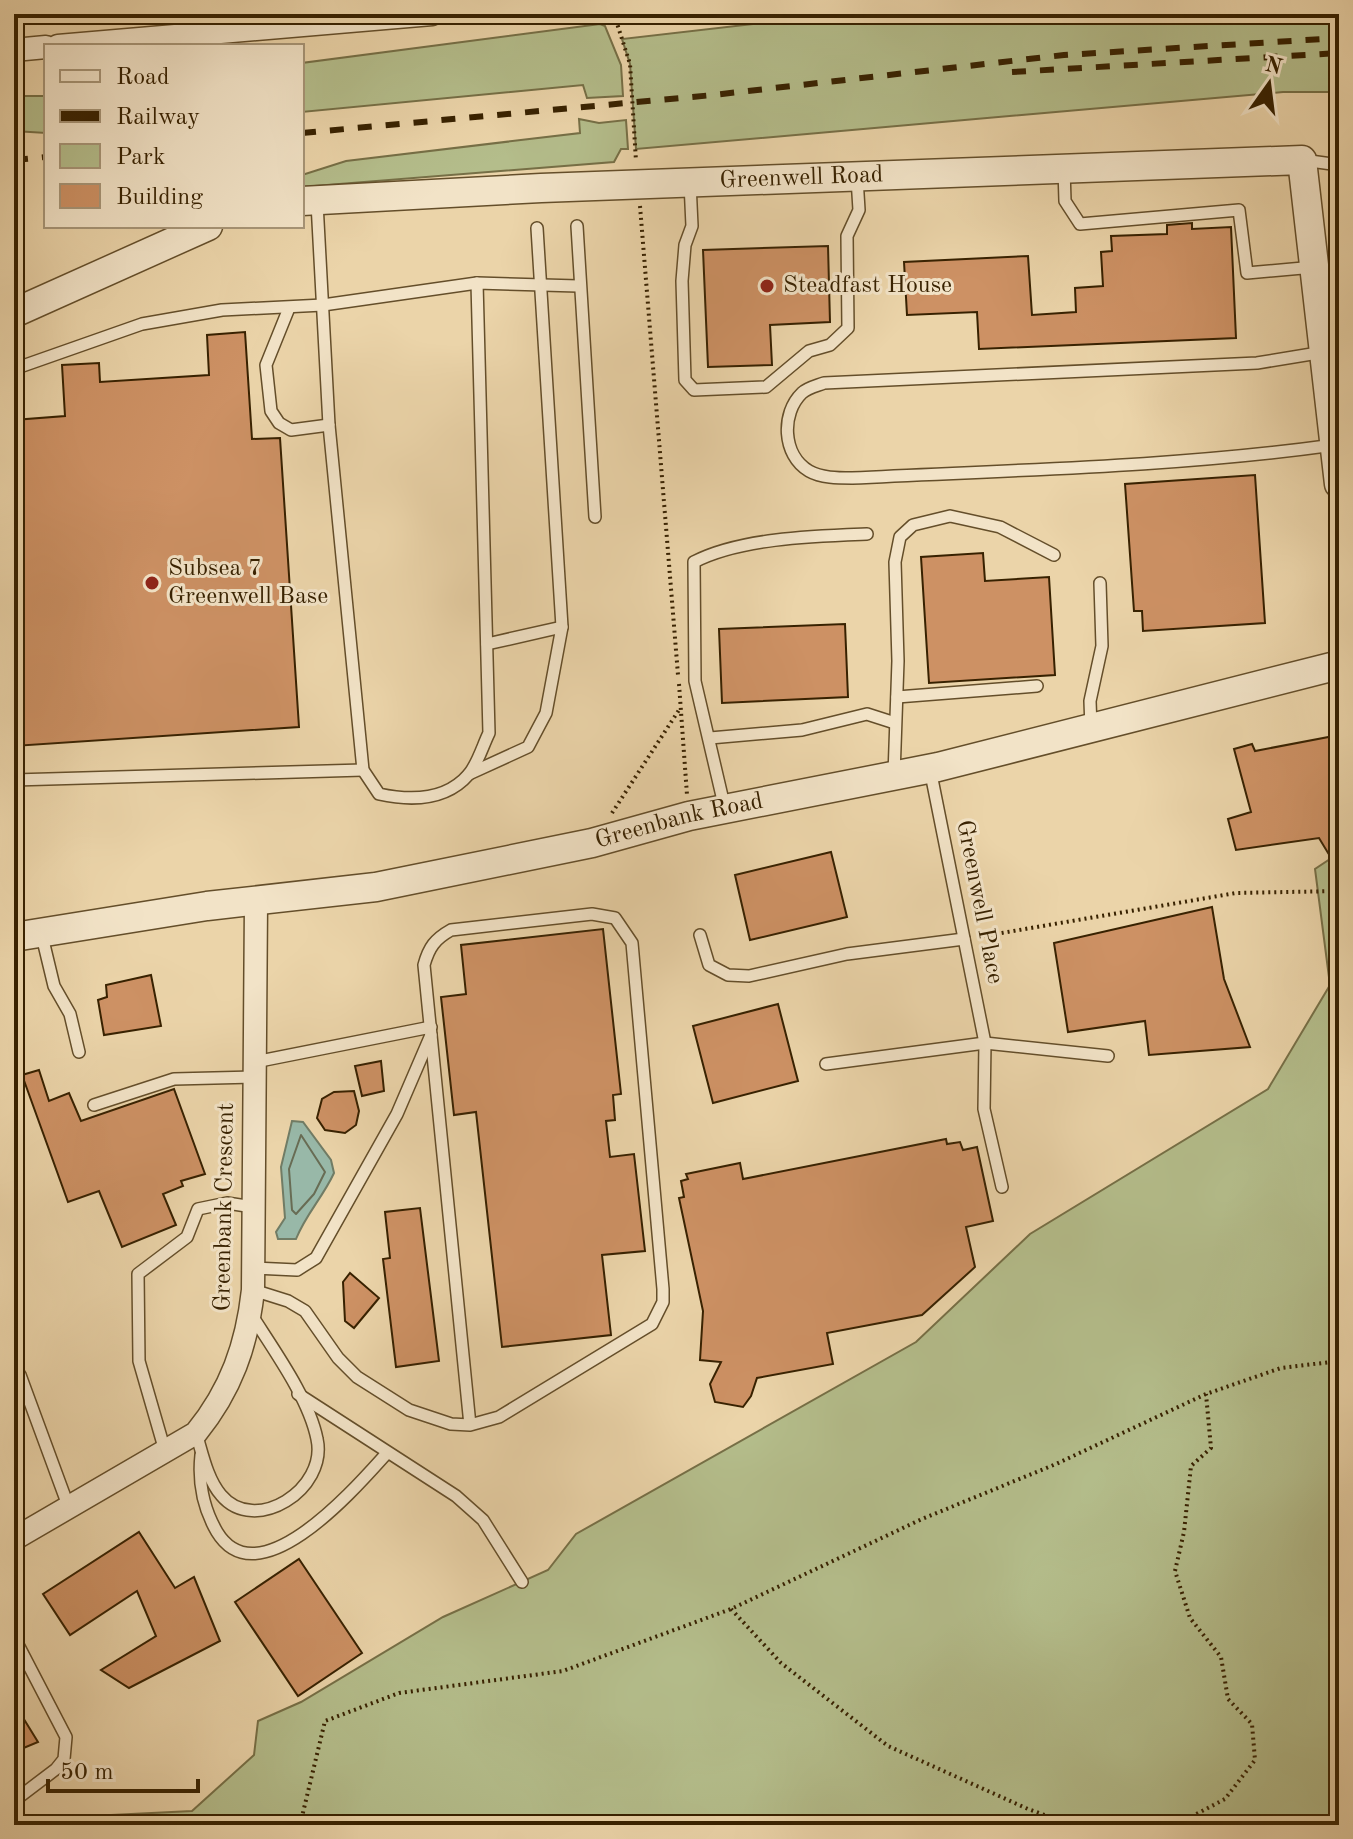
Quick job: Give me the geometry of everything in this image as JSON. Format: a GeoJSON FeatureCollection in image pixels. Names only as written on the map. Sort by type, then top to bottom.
{"type":"FeatureCollection","features":[{"type":"Feature","properties":{"kind":"street"},"geometry":{"type":"LineString","coordinates":[[81,44],[432,14]]}},
{"type":"Feature","properties":{"kind":"street"},"geometry":{"type":"LineString","coordinates":[[14,50],[44,47]]}},
{"type":"Feature","properties":{"kind":"street"},"geometry":{"type":"LineString","coordinates":[[1302,160],[1339,484]]}},
{"type":"Feature","properties":{"kind":"street","name":"Greenwell Road"},"geometry":{"type":"LineString","coordinates":[[309,199],[1302,160]]}},
{"type":"Feature","properties":{"kind":"street"},"geometry":{"type":"LineString","coordinates":[[14,313],[204,228]]}},
{"type":"Feature","properties":{"kind":"street","name":"Greenbank Road"},"geometry":{"type":"LineString","coordinates":[[28,934],[207,906],[256,903],[376,887],[592,843],[689,816],[929,769],[1339,665]]}},
{"type":"Feature","properties":{"kind":"street","name":"Greenbank Crescent"},"geometry":{"type":"LineString","coordinates":[[14,1539],[165,1451],[199,1441],[234,1375],[250,1313],[253,1279],[256,903]]}},
{"type":"Feature","properties":{"kind":"lane"},"geometry":{"type":"LineString","coordinates":[[1302,160],[1339,165]]}},
{"type":"Feature","properties":{"kind":"lane"},"geometry":{"type":"LineString","coordinates":[[1064,169],[1065,201],[1080,224],[1239,210],[1247,273],[1314,267]]}},
{"type":"Feature","properties":{"kind":"lane"},"geometry":{"type":"LineString","coordinates":[[690,183],[692,226],[685,245],[682,281],[685,380],[694,390],[728,390],[766,387],[809,351],[830,345],[848,328],[847,236],[859,210],[857,177]]}},
{"type":"Feature","properties":{"kind":"lane"},"geometry":{"type":"LineString","coordinates":[[309,199],[323,305],[329,425],[363,770],[379,794],[406,800],[437,796],[469,774],[528,747],[546,713],[562,627],[537,228]]}},
{"type":"Feature","properties":{"kind":"lane"},"geometry":{"type":"LineString","coordinates":[[577,226],[578,286],[595,517]]}},
{"type":"Feature","properties":{"kind":"lane"},"geometry":{"type":"LineString","coordinates":[[469,774],[489,733],[477,283]]}},
{"type":"Feature","properties":{"kind":"lane"},"geometry":{"type":"LineString","coordinates":[[14,369],[142,324],[222,310],[323,305],[477,283],[578,286]]}},
{"type":"Feature","properties":{"kind":"lane"},"geometry":{"type":"LineString","coordinates":[[289,308],[266,365],[271,411],[279,423],[291,430],[329,425]]}},
{"type":"Feature","properties":{"kind":"lane"},"geometry":{"type":"LineString","coordinates":[[1324,352],[1257,363],[824,383],[804,391],[794,403],[786,431],[791,450],[808,471],[829,477],[852,478],[1177,461],[1335,434]]}},
{"type":"Feature","properties":{"kind":"lane"},"geometry":{"type":"LineString","coordinates":[[894,776],[897,697],[895,562],[900,537],[913,525],[950,516],[1000,527],[1054,555]]}},
{"type":"Feature","properties":{"kind":"lane"},"geometry":{"type":"LineString","coordinates":[[725,809],[710,738],[700,713],[695,681],[694,562],[719,549],[807,537],[867,534]]}},
{"type":"Feature","properties":{"kind":"lane"},"geometry":{"type":"LineString","coordinates":[[1091,728],[1090,701],[1102,646],[1100,583]]}},
{"type":"Feature","properties":{"kind":"lane"},"geometry":{"type":"LineString","coordinates":[[487,644],[562,627]]}},
{"type":"Feature","properties":{"kind":"lane"},"geometry":{"type":"LineString","coordinates":[[897,697],[1037,686]]}},
{"type":"Feature","properties":{"kind":"lane"},"geometry":{"type":"LineString","coordinates":[[710,738],[802,730],[867,714],[895,723]]}},
{"type":"Feature","properties":{"kind":"lane","name":"Greenwell Place"},"geometry":{"type":"LineString","coordinates":[[929,769],[985,1043],[984,1109],[1002,1187]]}},
{"type":"Feature","properties":{"kind":"lane"},"geometry":{"type":"LineString","coordinates":[[14,780],[363,770]]}},
{"type":"Feature","properties":{"kind":"lane"},"geometry":{"type":"LineString","coordinates":[[253,1279],[305,1311],[338,1358],[357,1377],[432,1420],[470,1425],[485,1423],[525,1403],[644,1331],[663,1302],[632,943],[626,929],[607,914],[451,930],[438,937],[428,950],[424,965],[470,1425]]}},
{"type":"Feature","properties":{"kind":"lane"},"geometry":{"type":"LineString","coordinates":[[28,934],[70,1014],[79,1052]]}},
{"type":"Feature","properties":{"kind":"lane"},"geometry":{"type":"LineString","coordinates":[[700,935],[709,965],[728,975],[749,976],[847,954],[964,939]]}},
{"type":"Feature","properties":{"kind":"lane"},"geometry":{"type":"LineString","coordinates":[[94,1105],[174,1079],[254,1070],[431,1031]]}},
{"type":"Feature","properties":{"kind":"lane"},"geometry":{"type":"LineString","coordinates":[[253,1279],[297,1270],[316,1258],[397,1114],[431,1031]]}},
{"type":"Feature","properties":{"kind":"lane"},"geometry":{"type":"LineString","coordinates":[[826,1064],[985,1043],[1108,1056]]}},
{"type":"Feature","properties":{"kind":"lane"},"geometry":{"type":"LineString","coordinates":[[165,1451],[139,1361],[138,1274],[187,1237],[198,1209],[227,1203],[253,1207]]}},
{"type":"Feature","properties":{"kind":"lane"},"geometry":{"type":"LineString","coordinates":[[199,1441],[213,1481],[231,1504],[252,1513],[283,1501],[312,1480],[319,1457],[317,1438],[297,1394],[250,1313]]}},
{"type":"Feature","properties":{"kind":"lane"},"geometry":{"type":"LineString","coordinates":[[14,1377],[20,1375],[70,1509]]}},
{"type":"Feature","properties":{"kind":"lane"},"geometry":{"type":"LineString","coordinates":[[297,1394],[456,1496],[483,1520],[522,1582]]}},
{"type":"Feature","properties":{"kind":"lane"},"geometry":{"type":"LineString","coordinates":[[199,1441],[199,1476],[211,1521],[221,1538],[234,1549],[246,1553],[277,1547],[315,1526],[342,1503],[387,1453]]}},
{"type":"Feature","properties":{"kind":"lane"},"geometry":{"type":"LineString","coordinates":[[14,1637],[66,1737],[64,1759],[56,1769],[14,1801]]}},
{"type":"Feature","properties":{"kind":"path"},"geometry":{"type":"LineString","coordinates":[[614,14],[630,64],[689,816]]}},
{"type":"Feature","properties":{"kind":"path"},"geometry":{"type":"LineString","coordinates":[[592,843],[680,708]]}},
{"type":"Feature","properties":{"kind":"path"},"geometry":{"type":"LineString","coordinates":[[964,939],[1117,916],[1236,893],[1339,891]]}},
{"type":"Feature","properties":{"kind":"path"},"geometry":{"type":"LineString","coordinates":[[300,1825],[325,1721],[399,1693],[563,1671],[731,1609],[922,1519],[1056,1464],[1206,1394],[1281,1368],[1339,1361]]}},
{"type":"Feature","properties":{"kind":"path"},"geometry":{"type":"LineString","coordinates":[[1184,1825],[1185,1820],[1225,1799],[1255,1760],[1252,1724],[1228,1699],[1221,1657],[1190,1618],[1175,1571],[1184,1532],[1191,1466],[1211,1448],[1206,1394]]}},
{"type":"Feature","properties":{"kind":"path"},"geometry":{"type":"LineString","coordinates":[[731,1609],[781,1663],[888,1746],[1028,1809],[1072,1825]]}},
{"type":"Feature","properties":{"kind":"green space"},"geometry":{"type":"Polygon","coordinates":[[[839,14],[1339,14],[1339,92],[1283,92],[636,149],[630,64],[622,39],[839,14]]]}},
{"type":"Feature","properties":{"kind":"green space"},"geometry":{"type":"Polygon","coordinates":[[[600,24],[605,26],[621,65],[623,96],[587,98],[583,85],[304,112],[304,63],[600,24]]]}},
{"type":"Feature","properties":{"kind":"green space"},"geometry":{"type":"Polygon","coordinates":[[[14,96],[44,96],[44,133],[14,131],[14,96]]]}},
{"type":"Feature","properties":{"kind":"green space"},"geometry":{"type":"Polygon","coordinates":[[[579,119],[599,123],[626,120],[628,149],[621,149],[614,162],[304,187],[304,174],[346,161],[580,133],[579,119]]]}},
{"type":"Feature","properties":{"kind":"green space"},"geometry":{"type":"Polygon","coordinates":[[[1339,853],[1339,1825],[88,1825],[111,1815],[192,1811],[254,1755],[258,1721],[301,1702],[443,1617],[548,1570],[576,1534],[916,1342],[1030,1234],[1268,1089],[1330,985],[1315,869],[1339,853]]]}},
{"type":"Feature","properties":{"kind":"water"},"geometry":{"type":"Polygon","coordinates":[[[292,1121],[303,1122],[331,1160],[334,1173],[296,1239],[278,1239],[276,1232],[285,1218],[281,1167],[292,1121]]]}},
{"type":"Feature","properties":{"kind":"building"},"geometry":{"type":"Polygon","coordinates":[[[1192,223],[1192,229],[1231,227],[1236,338],[979,349],[977,312],[907,315],[904,262],[1028,256],[1032,315],[1076,312],[1075,288],[1103,286],[1101,252],[1112,251],[1111,236],[1167,234],[1167,225],[1192,223]]]}},
{"type":"Feature","properties":{"kind":"building","name":"Steadfast House"},"geometry":{"type":"Polygon","coordinates":[[[828,246],[830,322],[770,325],[772,365],[708,367],[703,250],[828,246]]]}},
{"type":"Feature","properties":{"kind":"building","name":"Subsea 7 Greenwell Base"},"geometry":{"type":"Polygon","coordinates":[[[245,332],[252,439],[280,438],[299,727],[14,746],[14,420],[65,416],[62,365],[99,363],[100,382],[209,375],[207,335],[245,332]]]}},
{"type":"Feature","properties":{"kind":"building"},"geometry":{"type":"Polygon","coordinates":[[[1255,475],[1265,623],[1143,631],[1142,611],[1134,611],[1125,484],[1255,475]]]}},
{"type":"Feature","properties":{"kind":"building"},"geometry":{"type":"Polygon","coordinates":[[[983,553],[985,581],[1049,577],[1055,675],[929,683],[921,557],[983,553]]]}},
{"type":"Feature","properties":{"kind":"building"},"geometry":{"type":"Polygon","coordinates":[[[845,624],[848,697],[722,703],[719,629],[845,624]]]}},
{"type":"Feature","properties":{"kind":"building"},"geometry":{"type":"Polygon","coordinates":[[[1339,735],[1339,871],[1319,838],[1236,850],[1228,819],[1251,812],[1234,749],[1252,744],[1255,751],[1339,735]]]}},
{"type":"Feature","properties":{"kind":"building"},"geometry":{"type":"Polygon","coordinates":[[[831,852],[847,917],[750,940],[735,875],[831,852]]]}},
{"type":"Feature","properties":{"kind":"building"},"geometry":{"type":"Polygon","coordinates":[[[1212,907],[1224,979],[1250,1047],[1149,1055],[1145,1021],[1068,1032],[1054,943],[1212,907]]]}},
{"type":"Feature","properties":{"kind":"building"},"geometry":{"type":"Polygon","coordinates":[[[603,929],[621,1094],[613,1095],[615,1120],[606,1121],[610,1157],[634,1154],[645,1251],[602,1255],[611,1335],[502,1347],[476,1112],[454,1115],[441,997],[466,994],[461,945],[603,929]]]}},
{"type":"Feature","properties":{"kind":"building"},"geometry":{"type":"Polygon","coordinates":[[[151,975],[161,1026],[104,1035],[98,1000],[107,997],[106,985],[151,975]]]}},
{"type":"Feature","properties":{"kind":"building"},"geometry":{"type":"Polygon","coordinates":[[[778,1004],[798,1081],[713,1103],[693,1026],[778,1004]]]}},
{"type":"Feature","properties":{"kind":"building"},"geometry":{"type":"Polygon","coordinates":[[[381,1061],[384,1091],[362,1096],[355,1066],[381,1061]]]}},
{"type":"Feature","properties":{"kind":"building"},"geometry":{"type":"Polygon","coordinates":[[[39,1070],[49,1101],[69,1093],[81,1121],[174,1089],[205,1174],[181,1181],[183,1186],[163,1194],[176,1225],[122,1247],[99,1191],[68,1202],[22,1075],[39,1070]]]}},
{"type":"Feature","properties":{"kind":"building"},"geometry":{"type":"Polygon","coordinates":[[[354,1091],[359,1111],[356,1125],[345,1133],[325,1130],[317,1118],[322,1099],[334,1092],[354,1091]]]}},
{"type":"Feature","properties":{"kind":"building"},"geometry":{"type":"Polygon","coordinates":[[[946,1139],[947,1144],[960,1142],[963,1150],[977,1147],[993,1221],[966,1227],[975,1267],[922,1315],[827,1333],[833,1364],[757,1378],[751,1396],[743,1407],[715,1402],[710,1384],[721,1362],[700,1360],[703,1311],[679,1198],[684,1197],[681,1181],[688,1179],[686,1174],[740,1163],[743,1179],[946,1139]]]}},
{"type":"Feature","properties":{"kind":"building"},"geometry":{"type":"Polygon","coordinates":[[[420,1208],[439,1361],[396,1367],[383,1259],[390,1258],[385,1212],[420,1208]]]}},
{"type":"Feature","properties":{"kind":"building"},"geometry":{"type":"Polygon","coordinates":[[[350,1273],[379,1298],[354,1328],[345,1321],[343,1282],[350,1273]]]}},
{"type":"Feature","properties":{"kind":"building"},"geometry":{"type":"Polygon","coordinates":[[[139,1532],[175,1588],[194,1577],[220,1641],[129,1688],[101,1670],[156,1636],[137,1591],[70,1635],[43,1594],[139,1532]]]}},
{"type":"Feature","properties":{"kind":"building"},"geometry":{"type":"Polygon","coordinates":[[[299,1559],[362,1653],[298,1696],[235,1602],[299,1559]]]}},
{"type":"Feature","properties":{"kind":"building"},"geometry":{"type":"Polygon","coordinates":[[[14,1703],[38,1742],[14,1752],[14,1703]]]}},
{"type":"Feature","properties":{"kind":"railway"},"geometry":{"type":"LineString","coordinates":[[304,133],[713,95],[1064,55],[1339,38]]}},
{"type":"Feature","properties":{"kind":"railway"},"geometry":{"type":"LineString","coordinates":[[1012,72],[1339,53]]}},
{"type":"Feature","properties":{"kind":"railway"},"geometry":{"type":"LineString","coordinates":[[14,160],[44,157]]}},
{"type":"Feature","properties":{"kind":"place","name":"Steadfast House"},"geometry":{"type":"Point","coordinates":[767,286]}},
{"type":"Feature","properties":{"kind":"place","name":"Subsea 7 Greenwell Base"},"geometry":{"type":"Point","coordinates":[152,583]}}]}
